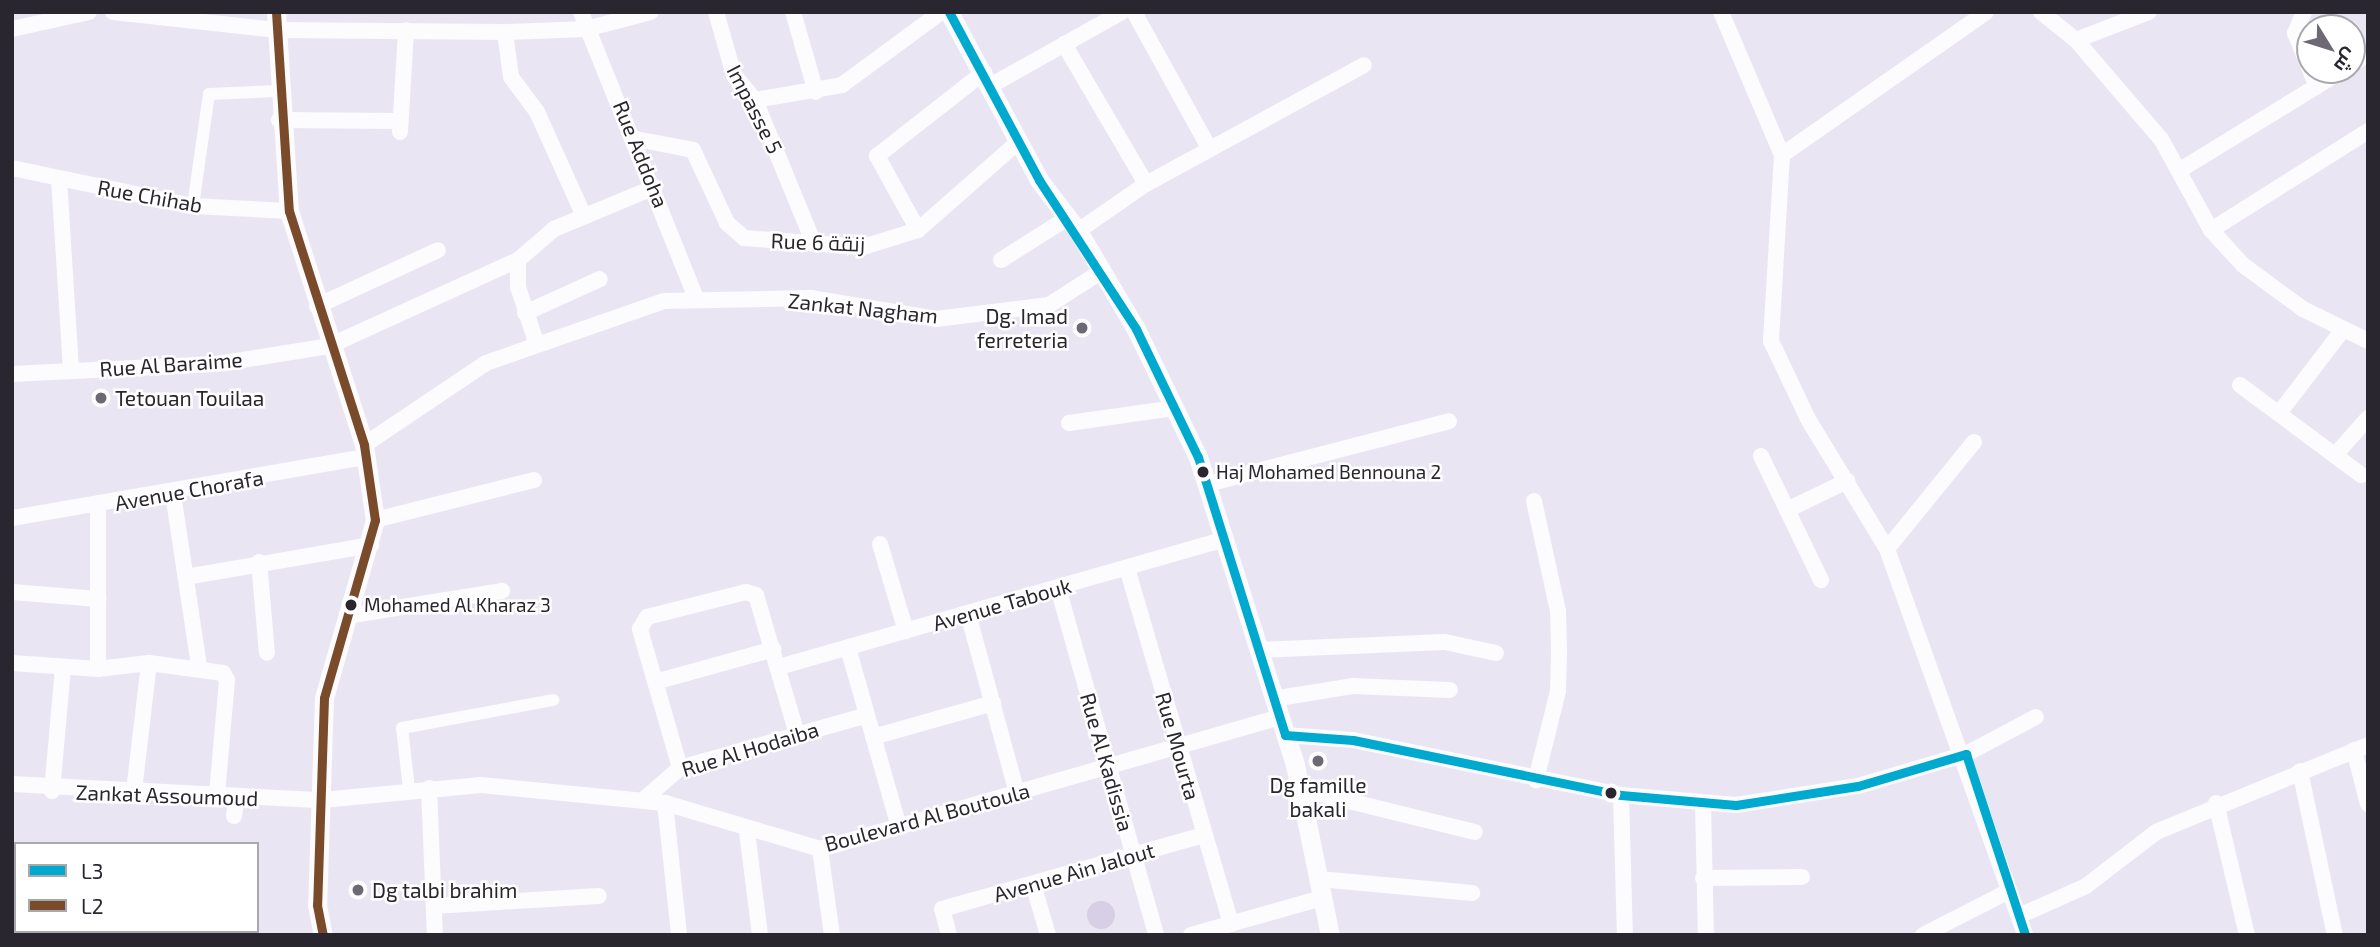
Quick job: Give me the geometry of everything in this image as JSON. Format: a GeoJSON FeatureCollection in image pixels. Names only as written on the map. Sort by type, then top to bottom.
{"type":"FeatureCollection","features":[{"type":"Feature","properties":{"kind":"street"},"geometry":{"type":"LineString","coordinates":[[12,29],[89,12]]}},
{"type":"Feature","properties":{"kind":"street"},"geometry":{"type":"LineString","coordinates":[[113,12],[406,30],[505,32],[586,29],[651,12]]}},
{"type":"Feature","properties":{"kind":"street","name":"Rue Addoha"},"geometry":{"type":"LineString","coordinates":[[581,12],[586,29],[636,139],[696,299]]}},
{"type":"Feature","properties":{"kind":"street","name":"Impasse 5"},"geometry":{"type":"LineString","coordinates":[[716,12],[734,75],[755,100],[814,244]]}},
{"type":"Feature","properties":{"kind":"street"},"geometry":{"type":"LineString","coordinates":[[793,12],[816,92]]}},
{"type":"Feature","properties":{"kind":"street"},"geometry":{"type":"LineString","coordinates":[[755,100],[816,92],[856,76],[941,12]]}},
{"type":"Feature","properties":{"kind":"street"},"geometry":{"type":"LineString","coordinates":[[948,12],[987,79],[1018,142],[1102,271],[1174,408],[1208,484],[1300,789],[1330,935]]}},
{"type":"Feature","properties":{"kind":"street"},"geometry":{"type":"LineString","coordinates":[[918,230],[877,156],[987,79],[1064,44],[1122,12]]}},
{"type":"Feature","properties":{"kind":"street"},"geometry":{"type":"LineString","coordinates":[[1133,12],[1209,148]]}},
{"type":"Feature","properties":{"kind":"street"},"geometry":{"type":"LineString","coordinates":[[1721,12],[1782,155],[1771,341],[1808,419],[1887,549],[1966,754],[2025,935]]}},
{"type":"Feature","properties":{"kind":"street"},"geometry":{"type":"LineString","coordinates":[[1782,155],[1986,12]]}},
{"type":"Feature","properties":{"kind":"street"},"geometry":{"type":"LineString","coordinates":[[2041,12],[2076,40],[2179,170],[2211,230],[2243,265],[2342,331],[2368,341]]}},
{"type":"Feature","properties":{"kind":"street"},"geometry":{"type":"LineString","coordinates":[[2076,40],[2149,12]]}},
{"type":"Feature","properties":{"kind":"street"},"geometry":{"type":"LineString","coordinates":[[2304,12],[2295,33],[2317,87]]}},
{"type":"Feature","properties":{"kind":"street"},"geometry":{"type":"LineString","coordinates":[[276,21],[277,91],[289,211],[328,346],[365,451],[375,520],[353,615],[324,698],[317,905],[323,935]]}},
{"type":"Feature","properties":{"kind":"street"},"geometry":{"type":"LineString","coordinates":[[279,120],[400,126],[406,30]]}},
{"type":"Feature","properties":{"kind":"street"},"geometry":{"type":"LineString","coordinates":[[505,32],[511,77],[537,112],[584,216]]}},
{"type":"Feature","properties":{"kind":"street"},"geometry":{"type":"LineString","coordinates":[[1064,44],[1146,184]]}},
{"type":"Feature","properties":{"kind":"street"},"geometry":{"type":"LineString","coordinates":[[1001,260],[1073,224],[1364,65]]}},
{"type":"Feature","properties":{"kind":"street"},"geometry":{"type":"LineString","coordinates":[[2179,170],[2322,84]]}},
{"type":"Feature","properties":{"kind":"street"},"geometry":{"type":"LineString","coordinates":[[193,206],[209,94],[277,91]]}},
{"type":"Feature","properties":{"kind":"street"},"geometry":{"type":"LineString","coordinates":[[2211,230],[2368,131]]}},
{"type":"Feature","properties":{"kind":"street","name":"Rue 6 زنقة"},"geometry":{"type":"LineString","coordinates":[[636,139],[693,150],[734,233],[814,244],[863,247],[918,230],[1018,142]]}},
{"type":"Feature","properties":{"kind":"street","name":"Rue Chihab"},"geometry":{"type":"LineString","coordinates":[[12,168],[193,206],[289,211]]}},
{"type":"Feature","properties":{"kind":"street"},"geometry":{"type":"LineString","coordinates":[[59,179],[71,371]]}},
{"type":"Feature","properties":{"kind":"street"},"geometry":{"type":"LineString","coordinates":[[536,342],[525,313],[518,260],[554,229],[655,187]]}},
{"type":"Feature","properties":{"kind":"street"},"geometry":{"type":"LineString","coordinates":[[317,306],[438,250]]}},
{"type":"Feature","properties":{"kind":"street","name":"Rue Al Baraime"},"geometry":{"type":"LineString","coordinates":[[12,374],[217,364],[328,346],[518,260]]}},
{"type":"Feature","properties":{"kind":"street","name":"Zankat Nagham"},"geometry":{"type":"LineString","coordinates":[[365,451],[486,363],[536,342],[664,301],[810,298],[936,319],[1049,305],[1102,271]]}},
{"type":"Feature","properties":{"kind":"street"},"geometry":{"type":"LineString","coordinates":[[525,313],[600,279]]}},
{"type":"Feature","properties":{"kind":"street"},"geometry":{"type":"LineString","coordinates":[[2280,412],[2342,331]]}},
{"type":"Feature","properties":{"kind":"street"},"geometry":{"type":"LineString","coordinates":[[2240,385],[2280,412],[2361,475]]}},
{"type":"Feature","properties":{"kind":"street"},"geometry":{"type":"LineString","coordinates":[[1069,423],[1174,408]]}},
{"type":"Feature","properties":{"kind":"street"},"geometry":{"type":"LineString","coordinates":[[2336,454],[2368,418]]}},
{"type":"Feature","properties":{"kind":"street"},"geometry":{"type":"LineString","coordinates":[[1208,484],[1449,421]]}},
{"type":"Feature","properties":{"kind":"street"},"geometry":{"type":"LineString","coordinates":[[1887,549],[1974,442]]}},
{"type":"Feature","properties":{"kind":"street","name":"Avenue Chorafa"},"geometry":{"type":"LineString","coordinates":[[12,518],[173,494],[365,451]]}},
{"type":"Feature","properties":{"kind":"street"},"geometry":{"type":"LineString","coordinates":[[1761,456],[1821,580]]}},
{"type":"Feature","properties":{"kind":"street"},"geometry":{"type":"LineString","coordinates":[[375,520],[534,480]]}},
{"type":"Feature","properties":{"kind":"street"},"geometry":{"type":"LineString","coordinates":[[1787,510],[1847,481]]}},
{"type":"Feature","properties":{"kind":"street"},"geometry":{"type":"LineString","coordinates":[[173,494],[199,666]]}},
{"type":"Feature","properties":{"kind":"street"},"geometry":{"type":"LineString","coordinates":[[1534,501],[1558,611],[1559,651],[1558,691],[1536,780]]}},
{"type":"Feature","properties":{"kind":"street"},"geometry":{"type":"LineString","coordinates":[[98,506],[98,669]]}},
{"type":"Feature","properties":{"kind":"street","name":"Avenue Tabouk"},"geometry":{"type":"LineString","coordinates":[[779,667],[1224,539]]}},
{"type":"Feature","properties":{"kind":"street"},"geometry":{"type":"LineString","coordinates":[[880,544],[906,631]]}},
{"type":"Feature","properties":{"kind":"street"},"geometry":{"type":"LineString","coordinates":[[186,577],[259,562],[370,545]]}},
{"type":"Feature","properties":{"kind":"street"},"geometry":{"type":"LineString","coordinates":[[259,562],[267,653]]}},
{"type":"Feature","properties":{"kind":"street","name":"Rue Mourta"},"geometry":{"type":"LineString","coordinates":[[1127,568],[1231,924]]}},
{"type":"Feature","properties":{"kind":"street","name":"Rue Al Kadissia"},"geometry":{"type":"LineString","coordinates":[[1058,588],[1156,935]]}},
{"type":"Feature","properties":{"kind":"street"},"geometry":{"type":"LineString","coordinates":[[353,615],[502,591]]}},
{"type":"Feature","properties":{"kind":"street"},"geometry":{"type":"LineString","coordinates":[[12,592],[99,599]]}},
{"type":"Feature","properties":{"kind":"street"},"geometry":{"type":"LineString","coordinates":[[680,768],[640,629],[647,617],[746,592],[761,602],[797,734]]}},
{"type":"Feature","properties":{"kind":"street"},"geometry":{"type":"LineString","coordinates":[[968,614],[1017,793]]}},
{"type":"Feature","properties":{"kind":"street"},"geometry":{"type":"LineString","coordinates":[[1259,650],[1445,642],[1496,653]]}},
{"type":"Feature","properties":{"kind":"street"},"geometry":{"type":"LineString","coordinates":[[849,648],[899,827]]}},
{"type":"Feature","properties":{"kind":"street"},"geometry":{"type":"LineString","coordinates":[[655,682],[774,649]]}},
{"type":"Feature","properties":{"kind":"street"},"geometry":{"type":"LineString","coordinates":[[12,663],[98,669],[149,663],[199,666],[227,680],[217,796]]}},
{"type":"Feature","properties":{"kind":"street"},"geometry":{"type":"LineString","coordinates":[[134,791],[149,663]]}},
{"type":"Feature","properties":{"kind":"street"},"geometry":{"type":"LineString","coordinates":[[51,790],[63,668]]}},
{"type":"Feature","properties":{"kind":"street"},"geometry":{"type":"LineString","coordinates":[[1279,717],[1352,686],[1450,690]]}},
{"type":"Feature","properties":{"kind":"street"},"geometry":{"type":"LineString","coordinates":[[409,789],[402,729],[553,700]]}},
{"type":"Feature","properties":{"kind":"street"},"geometry":{"type":"LineString","coordinates":[[873,737],[993,703]]}},
{"type":"Feature","properties":{"kind":"street","name":"Rue Al Hodaiba"},"geometry":{"type":"LineString","coordinates":[[643,800],[680,768],[867,715]]}},
{"type":"Feature","properties":{"kind":"street"},"geometry":{"type":"LineString","coordinates":[[1279,717],[1353,740],[1536,780],[1621,795],[1703,804],[1858,786],[1966,754],[2036,717]]}},
{"type":"Feature","properties":{"kind":"street","name":"Boulevard Al Boutoula"},"geometry":{"type":"LineString","coordinates":[[322,800],[409,789],[481,785],[643,800],[665,803],[747,832],[820,849],[1279,717]]}},
{"type":"Feature","properties":{"kind":"street"},"geometry":{"type":"LineString","coordinates":[[2019,916],[2086,887],[2156,832],[2216,803],[2361,748],[2368,804]]}},
{"type":"Feature","properties":{"kind":"street"},"geometry":{"type":"LineString","coordinates":[[2300,771],[2335,935]]}},
{"type":"Feature","properties":{"kind":"street","name":"Zankat Assoumoud"},"geometry":{"type":"LineString","coordinates":[[12,785],[51,790],[322,800]]}},
{"type":"Feature","properties":{"kind":"street"},"geometry":{"type":"LineString","coordinates":[[429,788],[435,935]]}},
{"type":"Feature","properties":{"kind":"street"},"geometry":{"type":"LineString","coordinates":[[1300,789],[1475,832]]}},
{"type":"Feature","properties":{"kind":"street"},"geometry":{"type":"LineString","coordinates":[[1621,795],[1625,935]]}},
{"type":"Feature","properties":{"kind":"street"},"geometry":{"type":"LineString","coordinates":[[234,816],[237,798]]}},
{"type":"Feature","properties":{"kind":"street"},"geometry":{"type":"LineString","coordinates":[[665,803],[680,935]]}},
{"type":"Feature","properties":{"kind":"street"},"geometry":{"type":"LineString","coordinates":[[2216,803],[2247,935]]}},
{"type":"Feature","properties":{"kind":"street"},"geometry":{"type":"LineString","coordinates":[[1703,804],[1706,935]]}},
{"type":"Feature","properties":{"kind":"street"},"geometry":{"type":"LineString","coordinates":[[747,832],[760,935]]}},
{"type":"Feature","properties":{"kind":"street","name":"Avenue Ain Jalout"},"geometry":{"type":"LineString","coordinates":[[949,935],[943,909],[1204,835]]}},
{"type":"Feature","properties":{"kind":"street"},"geometry":{"type":"LineString","coordinates":[[820,849],[832,935]]}},
{"type":"Feature","properties":{"kind":"street"},"geometry":{"type":"LineString","coordinates":[[1703,878],[1802,877]]}},
{"type":"Feature","properties":{"kind":"street"},"geometry":{"type":"LineString","coordinates":[[1319,879],[1472,893]]}},
{"type":"Feature","properties":{"kind":"street"},"geometry":{"type":"LineString","coordinates":[[1033,884],[1048,935]]}},
{"type":"Feature","properties":{"kind":"street"},"geometry":{"type":"LineString","coordinates":[[1923,935],[2009,891]]}},
{"type":"Feature","properties":{"kind":"street"},"geometry":{"type":"LineString","coordinates":[[434,906],[599,896]]}},
{"type":"Feature","properties":{"kind":"street"},"geometry":{"type":"LineString","coordinates":[[1191,935],[1322,898]]}},
{"type":"Feature","properties":{"kind":"shaded area"},"geometry":{"type":"Polygon","coordinates":[[[1101,901],[1111,905],[1115,915],[1111,925],[1101,929],[1091,925],[1087,915],[1091,905],[1101,901]]]}},
{"type":"Feature","properties":{"kind":"transit line","name":"L2"},"geometry":{"type":"LineString","coordinates":[[276,12],[289,211],[364,445],[375,520],[324,698],[317,905],[323,935]]}},
{"type":"Feature","properties":{"kind":"transit line","name":"L3"},"geometry":{"type":"LineString","coordinates":[[949,12],[1039,180],[1136,329],[1198,457],[1285,735]]}},
{"type":"Feature","properties":{"kind":"transit line","name":"L3"},"geometry":{"type":"LineString","coordinates":[[1285,735],[1353,740],[1621,795],[1736,805],[1858,786],[1966,754]]}},
{"type":"Feature","properties":{"kind":"transit line","name":"L3"},"geometry":{"type":"LineString","coordinates":[[1966,754],[2025,935]]}},
{"type":"Feature","properties":{"kind":"place","name":"Dg. Imad ferreteria"},"geometry":{"type":"Point","coordinates":[1082,328]}},
{"type":"Feature","properties":{"kind":"place","name":"Tetouan Touilaa"},"geometry":{"type":"Point","coordinates":[101,398]}},
{"type":"Feature","properties":{"kind":"place","name":"Haj Mohamed Bennouna 2"},"geometry":{"type":"Point","coordinates":[1203,472]}},
{"type":"Feature","properties":{"kind":"place","name":"Mohamed Al Kharaz 3"},"geometry":{"type":"Point","coordinates":[351,605]}},
{"type":"Feature","properties":{"kind":"place","name":"Dg famille bakali"},"geometry":{"type":"Point","coordinates":[1318,761]}},
{"type":"Feature","properties":{"kind":"place","name":"Dg talbi brahim"},"geometry":{"type":"Point","coordinates":[358,890]}}]}
